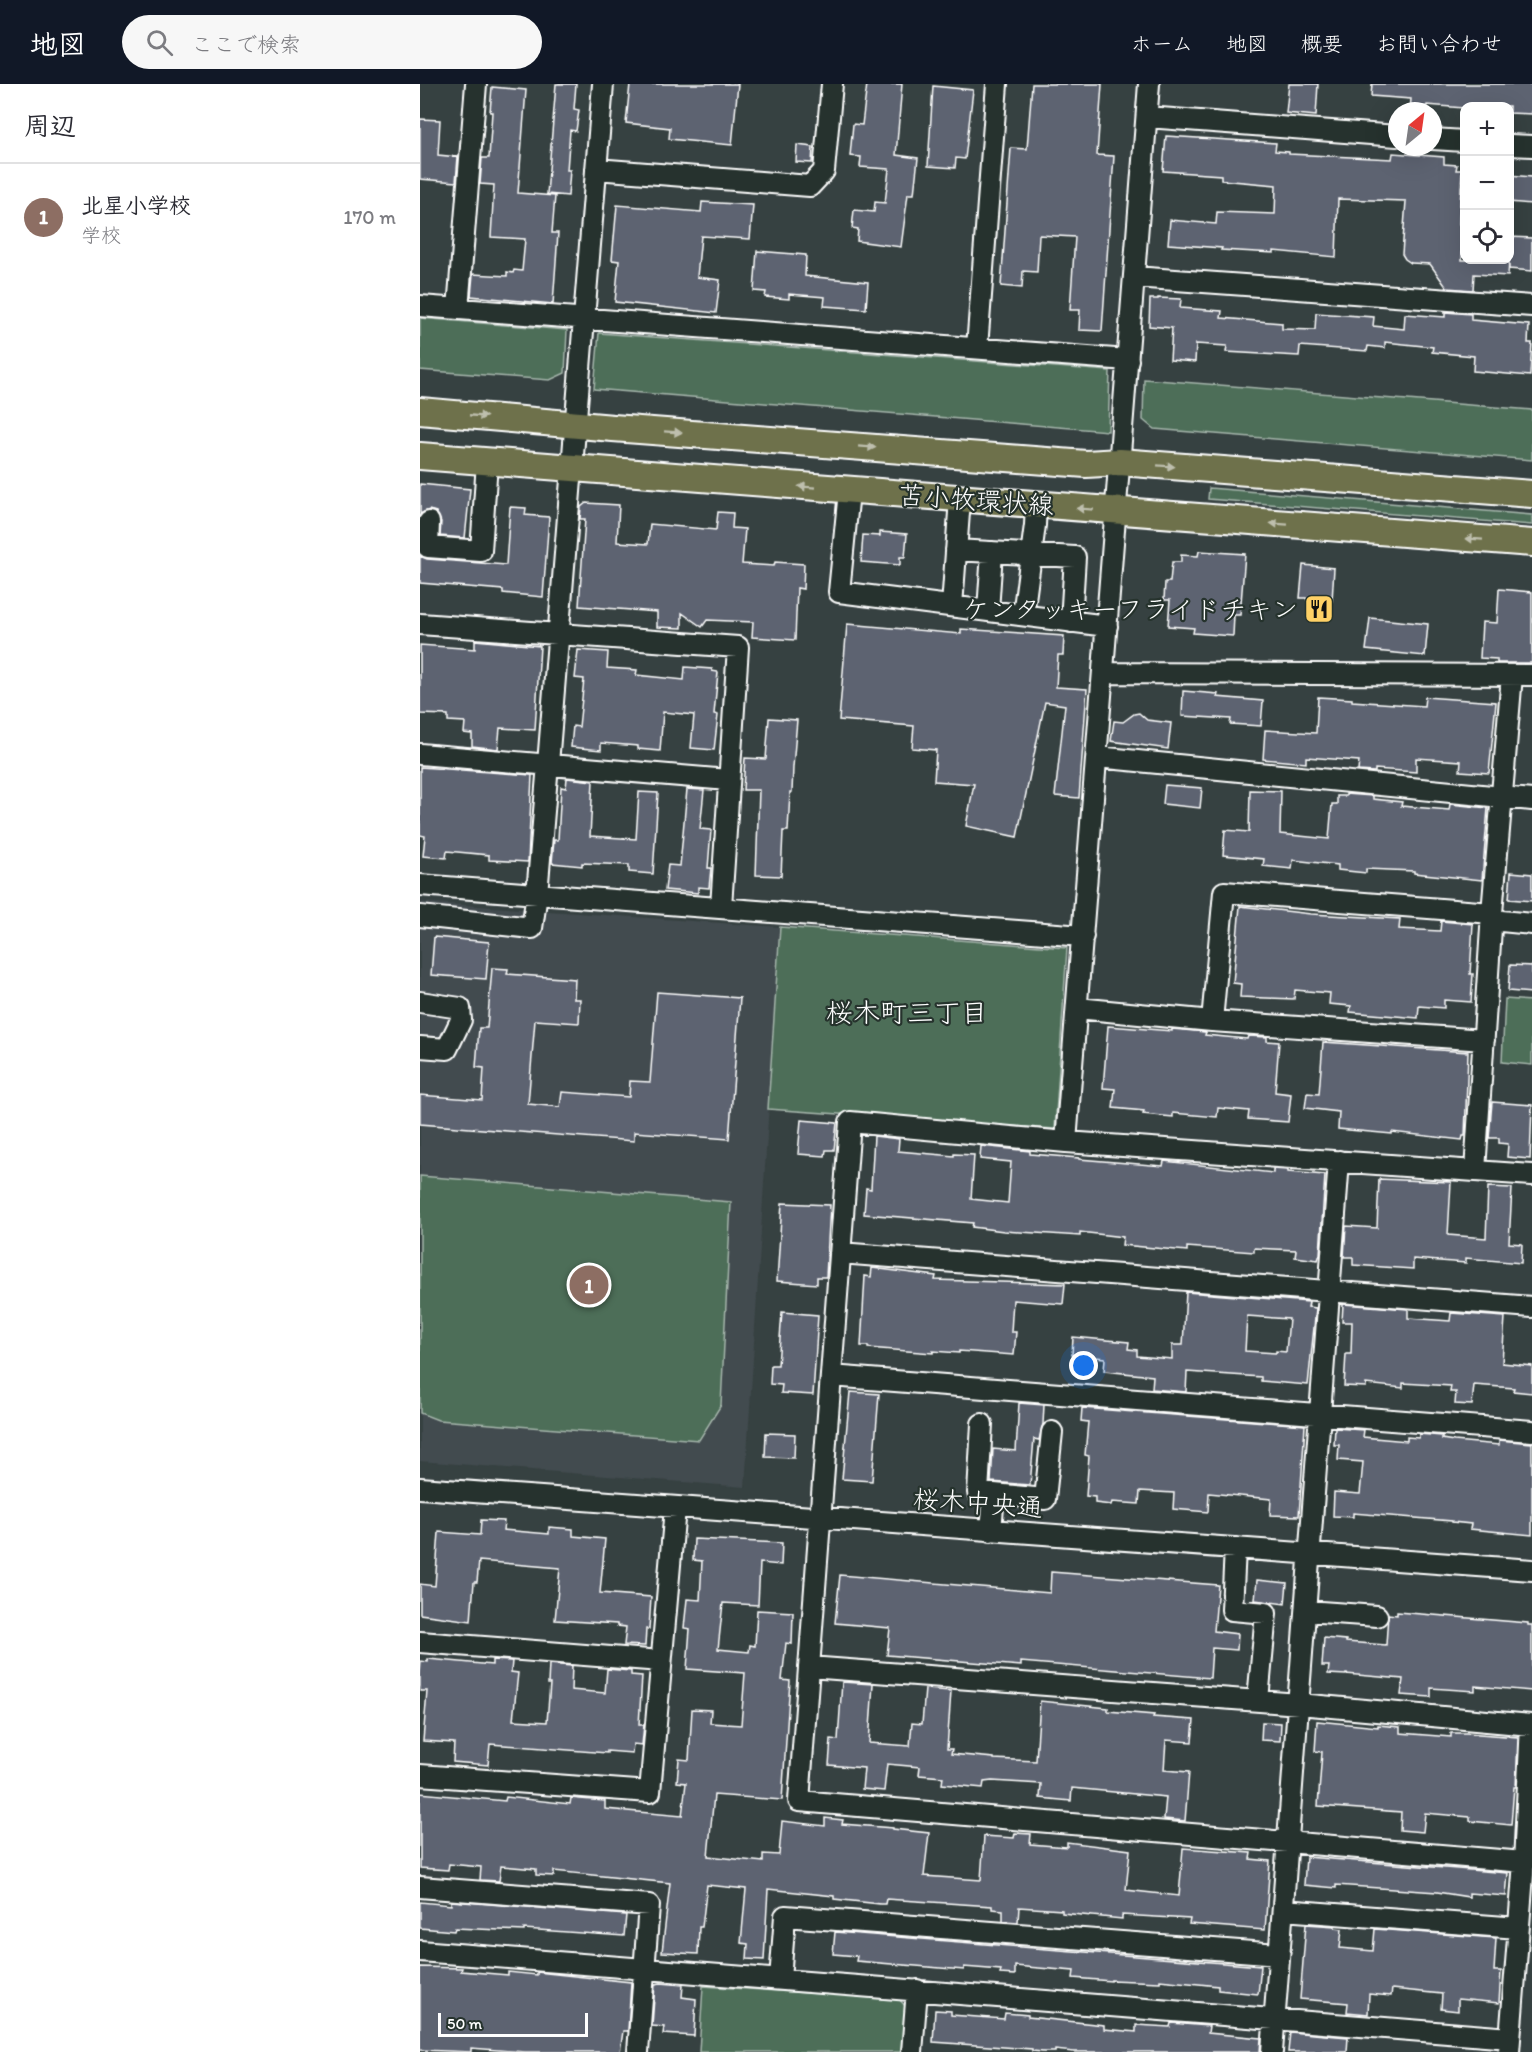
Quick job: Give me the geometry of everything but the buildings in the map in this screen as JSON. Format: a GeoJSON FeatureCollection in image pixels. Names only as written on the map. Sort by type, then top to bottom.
{"type":"FeatureCollection","features":[{"type":"Feature","properties":{"kind":"main road","name":"苫小牧環状線"},"geometry":{"type":"LineString","coordinates":[[420,411],[1086,464],[1120,462],[1532,494]]}},
{"type":"Feature","properties":{"kind":"main road","name":"苫小牧環状線"},"geometry":{"type":"LineString","coordinates":[[420,456],[1532,543]]}},
{"type":"Feature","properties":{"kind":"street"},"geometry":{"type":"LineString","coordinates":[[458,309],[477,84]]}},
{"type":"Feature","properties":{"kind":"street"},"geometry":{"type":"LineString","coordinates":[[420,916],[532,928],[548,764],[603,84]]}},
{"type":"Feature","properties":{"kind":"street"},"geometry":{"type":"LineString","coordinates":[[596,169],[810,186],[824,171],[832,84]]}},
{"type":"Feature","properties":{"kind":"street"},"geometry":{"type":"LineString","coordinates":[[977,348],[996,84]]}},
{"type":"Feature","properties":{"kind":"street"},"geometry":{"type":"LineString","coordinates":[[1066,1142],[1149,84]]}},
{"type":"Feature","properties":{"kind":"street"},"geometry":{"type":"LineString","coordinates":[[1147,117],[1388,135]]}},
{"type":"Feature","properties":{"kind":"street"},"geometry":{"type":"LineString","coordinates":[[1442,140],[1460,141]]}},
{"type":"Feature","properties":{"kind":"street"},"geometry":{"type":"LineString","coordinates":[[1514,145],[1532,146]]}},
{"type":"Feature","properties":{"kind":"street"},"geometry":{"type":"LineString","coordinates":[[1134,277],[1532,306]]}},
{"type":"Feature","properties":{"kind":"street"},"geometry":{"type":"LineString","coordinates":[[420,306],[1128,360]]}},
{"type":"Feature","properties":{"kind":"street"},"geometry":{"type":"LineString","coordinates":[[429,522],[428,547],[481,551],[487,462]]}},
{"type":"Feature","properties":{"kind":"street"},"geometry":{"type":"LineString","coordinates":[[849,490],[839,592],[1107,626]]}},
{"type":"Feature","properties":{"kind":"street"},"geometry":{"type":"LineString","coordinates":[[952,606],[960,499]]}},
{"type":"Feature","properties":{"kind":"street"},"geometry":{"type":"LineString","coordinates":[[1023,615],[1036,505]]}},
{"type":"Feature","properties":{"kind":"street"},"geometry":{"type":"LineString","coordinates":[[956,550],[1075,557],[1071,622]]}},
{"type":"Feature","properties":{"kind":"street"},"geometry":{"type":"LineString","coordinates":[[988,611],[992,552]]}},
{"type":"Feature","properties":{"kind":"street"},"geometry":{"type":"LineString","coordinates":[[420,624],[738,647],[721,907]]}},
{"type":"Feature","properties":{"kind":"street"},"geometry":{"type":"LineString","coordinates":[[1103,673],[1522,675],[1503,797],[1474,1171]]}},
{"type":"Feature","properties":{"kind":"street"},"geometry":{"type":"LineString","coordinates":[[420,754],[728,780]]}},
{"type":"Feature","properties":{"kind":"street"},"geometry":{"type":"LineString","coordinates":[[1097,756],[1532,800]]}},
{"type":"Feature","properties":{"kind":"street"},"geometry":{"type":"LineString","coordinates":[[420,885],[1083,936]]}},
{"type":"Feature","properties":{"kind":"street"},"geometry":{"type":"LineString","coordinates":[[1212,1021],[1224,892],[1492,916],[1532,924]]}},
{"type":"Feature","properties":{"kind":"street"},"geometry":{"type":"LineString","coordinates":[[420,1002],[460,1008],[461,1020],[447,1049],[420,1047]]}},
{"type":"Feature","properties":{"kind":"street"},"geometry":{"type":"LineString","coordinates":[[1077,1008],[1212,1021],[1484,1040]]}},
{"type":"Feature","properties":{"kind":"street"},"geometry":{"type":"LineString","coordinates":[[1524,1862],[799,1801],[850,1122],[1066,1142],[1532,1175]]}},
{"type":"Feature","properties":{"kind":"street"},"geometry":{"type":"LineString","coordinates":[[1272,2052],[1339,1161]]}},
{"type":"Feature","properties":{"kind":"street"},"geometry":{"type":"LineString","coordinates":[[840,1253],[1532,1307]]}},
{"type":"Feature","properties":{"kind":"street"},"geometry":{"type":"LineString","coordinates":[[831,1376],[1532,1431]]}},
{"type":"Feature","properties":{"kind":"street"},"geometry":{"type":"LineString","coordinates":[[982,1424],[978,1493],[1045,1499],[1052,1432]]}},
{"type":"Feature","properties":{"kind":"street","name":"桜木中央通"},"geometry":{"type":"LineString","coordinates":[[420,1488],[1532,1570]]}},
{"type":"Feature","properties":{"kind":"street"},"geometry":{"type":"LineString","coordinates":[[991,1531],[994,1494]]}},
{"type":"Feature","properties":{"kind":"street"},"geometry":{"type":"LineString","coordinates":[[420,1775],[650,1792],[675,1508]]}},
{"type":"Feature","properties":{"kind":"street"},"geometry":{"type":"LineString","coordinates":[[1235,1548],[1232,1610],[1266,1613],[1258,1700]]}},
{"type":"Feature","properties":{"kind":"street"},"geometry":{"type":"LineString","coordinates":[[1306,1611],[1377,1616]]}},
{"type":"Feature","properties":{"kind":"street"},"geometry":{"type":"LineString","coordinates":[[420,1642],[661,1661]]}},
{"type":"Feature","properties":{"kind":"street"},"geometry":{"type":"LineString","coordinates":[[420,1951],[1274,2018],[1510,2045],[1532,1725],[1258,1700],[809,1667]]}},
{"type":"Feature","properties":{"kind":"street"},"geometry":{"type":"LineString","coordinates":[[420,1887],[649,1905],[638,2052]]}},
{"type":"Feature","properties":{"kind":"street"},"geometry":{"type":"LineString","coordinates":[[1283,1910],[1518,1928]]}},
{"type":"Feature","properties":{"kind":"street"},"geometry":{"type":"LineString","coordinates":[[780,1979],[785,1916],[1279,1954]]}},
{"type":"Feature","properties":{"kind":"street"},"geometry":{"type":"LineString","coordinates":[[912,2052],[917,1990]]}},
{"type":"Feature","properties":{"kind":"shaded area"},"geometry":{"type":"Polygon","coordinates":[[[420,902],[780,927],[745,1487],[420,1461],[420,902]]]}},
{"type":"Feature","properties":{"kind":"green space"},"geometry":{"type":"Polygon","coordinates":[[[420,318],[567,330],[565,373],[550,380],[420,370],[420,318]]]}},
{"type":"Feature","properties":{"kind":"green space"},"geometry":{"type":"Polygon","coordinates":[[[599,333],[1110,371],[1108,431],[594,389],[599,333]]]}},
{"type":"Feature","properties":{"kind":"green space"},"geometry":{"type":"Polygon","coordinates":[[[1144,379],[1532,410],[1532,460],[1154,429],[1143,420],[1144,379]]]}},
{"type":"Feature","properties":{"kind":"green space"},"geometry":{"type":"Polygon","coordinates":[[[1209,488],[1532,515],[1532,525],[1208,499],[1209,488]]]}},
{"type":"Feature","properties":{"kind":"green space"},"geometry":{"type":"Polygon","coordinates":[[[780,927],[1067,948],[1055,1129],[768,1109],[780,927]]]}},
{"type":"Feature","properties":{"kind":"green space"},"geometry":{"type":"Polygon","coordinates":[[[1505,999],[1532,1001],[1532,1065],[1502,1062],[1505,999]]]}},
{"type":"Feature","properties":{"kind":"green space"},"geometry":{"type":"Polygon","coordinates":[[[420,1176],[731,1202],[721,1405],[699,1440],[438,1420],[420,1413],[420,1176]]]}},
{"type":"Feature","properties":{"kind":"green space"},"geometry":{"type":"Polygon","coordinates":[[[703,1986],[899,1999],[906,2007],[901,2052],[699,2052],[703,1986]]]}},
{"type":"Feature","properties":{"kind":"place","name":"ケンタッキーフライドチキン"},"geometry":{"type":"Point","coordinates":[1319,609]}},
{"type":"Feature","properties":{"kind":"place","name":"北星小学校"},"geometry":{"type":"Point","coordinates":[589,1285]}},
{"type":"Feature","properties":{"kind":"district","name":"桜木町三丁目"},"geometry":{"type":"Point","coordinates":[907,1013]}}]}
